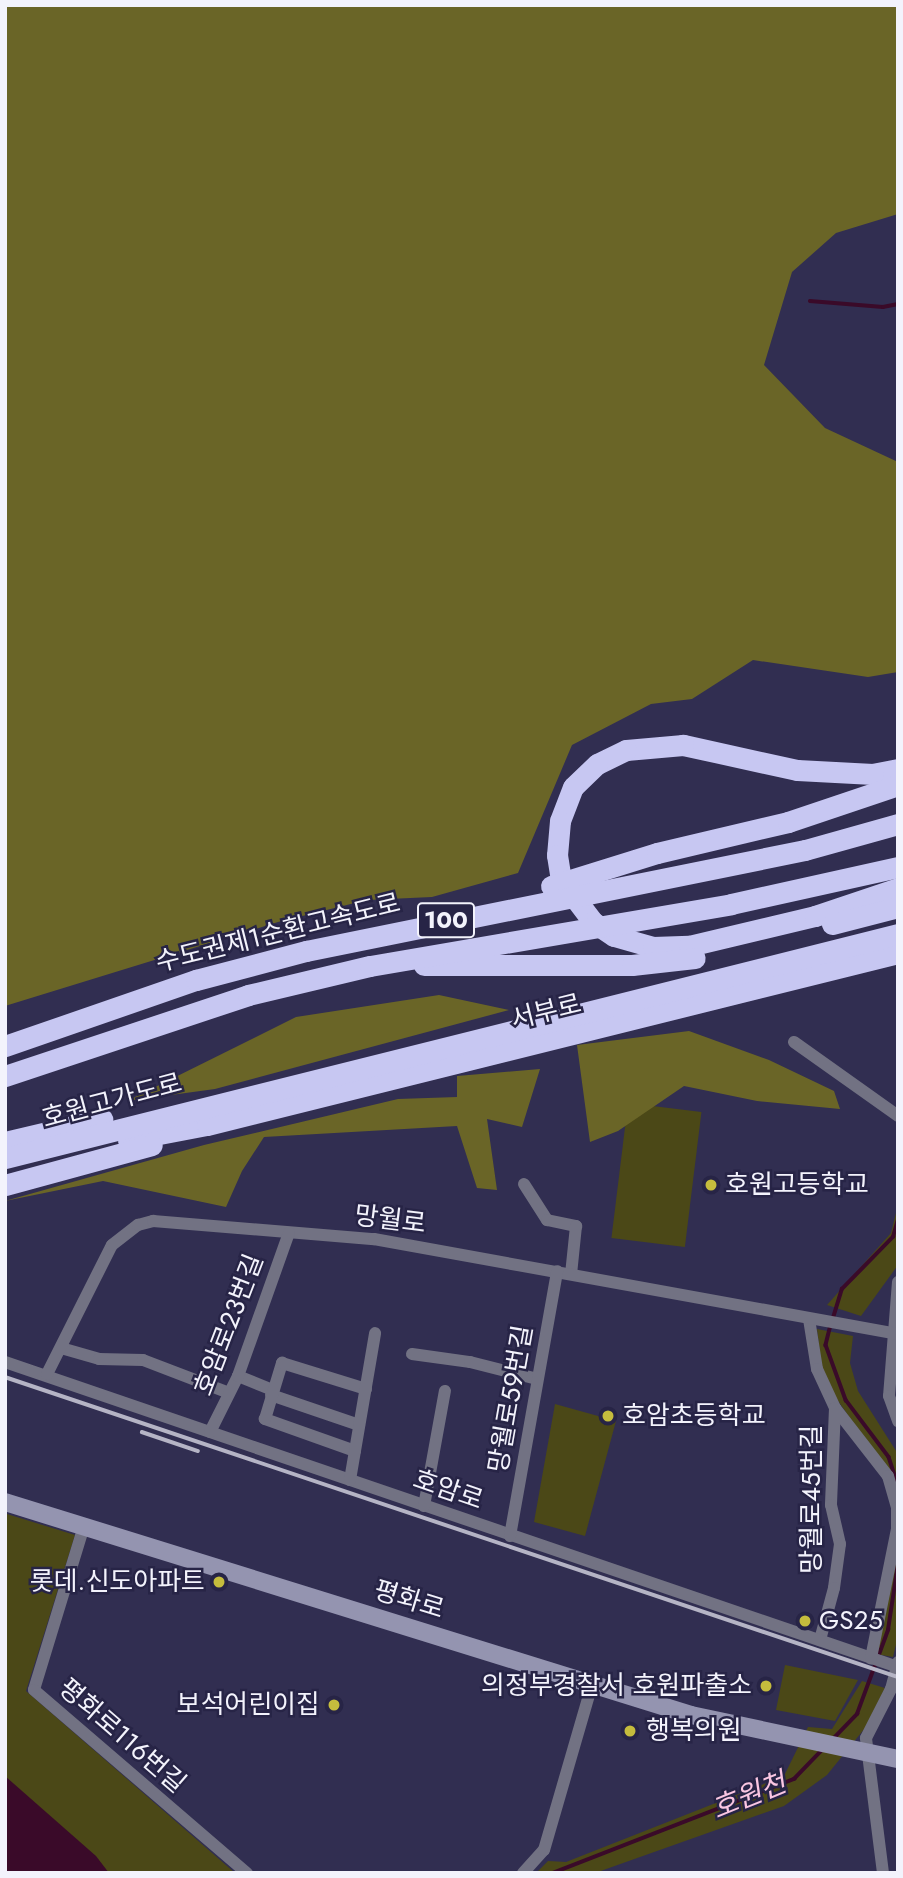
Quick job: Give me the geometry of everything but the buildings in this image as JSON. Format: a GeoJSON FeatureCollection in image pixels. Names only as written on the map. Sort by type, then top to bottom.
{"type":"FeatureCollection","features":[{"type":"Feature","properties":{"kind":"highway"},"geometry":{"type":"LineString","coordinates":[[898,769],[873,774],[797,770],[683,745],[626,750],[597,764],[573,787],[560,821],[558,855],[561,880],[575,903],[614,936],[653,947],[689,946],[816,916],[898,888]]}},
{"type":"Feature","properties":{"kind":"highway"},"geometry":{"type":"LineString","coordinates":[[436,922],[657,853],[788,822],[898,785]]}},
{"type":"Feature","properties":{"kind":"highway","name":"수도권제1순환고속도로"},"geometry":{"type":"LineString","coordinates":[[5,1046],[196,979],[436,922],[805,850],[898,824]]}},
{"type":"Feature","properties":{"kind":"highway","name":"수도권제1순환고속도로"},"geometry":{"type":"LineString","coordinates":[[5,1076],[248,995],[370,966],[818,886],[898,867]]}},
{"type":"Feature","properties":{"kind":"highway"},"geometry":{"type":"LineString","coordinates":[[370,966],[632,965],[681,960],[892,909]]}},
{"type":"Feature","properties":{"kind":"highway","name":"서부로"},"geometry":{"type":"LineString","coordinates":[[232,1098],[898,933]]}},
{"type":"Feature","properties":{"kind":"highway","name":"서부로"},"geometry":{"type":"LineString","coordinates":[[207,1125],[898,953]]}},
{"type":"Feature","properties":{"kind":"highway"},"geometry":{"type":"LineString","coordinates":[[5,1142],[169,1107],[232,1098]]}},
{"type":"Feature","properties":{"kind":"highway","name":"호원고가도로"},"geometry":{"type":"LineString","coordinates":[[5,1158],[232,1098]]}},
{"type":"Feature","properties":{"kind":"highway"},"geometry":{"type":"LineString","coordinates":[[5,1185],[142,1149],[207,1125]]}},
{"type":"Feature","properties":{"kind":"highway","name":"호원고가도로"},"geometry":{"type":"LineString","coordinates":[[5,1170],[207,1125]]}},
{"type":"Feature","properties":{"kind":"main road","name":"평화로"},"geometry":{"type":"LineString","coordinates":[[5,1502],[691,1715],[860,1753]]}},
{"type":"Feature","properties":{"kind":"main road"},"geometry":{"type":"LineString","coordinates":[[860,1753],[898,1759]]}},
{"type":"Feature","properties":{"kind":"street"},"geometry":{"type":"LineString","coordinates":[[794,1042],[898,1116]]}},
{"type":"Feature","properties":{"kind":"street"},"geometry":{"type":"LineString","coordinates":[[524,1184],[547,1220],[576,1226],[571,1274]]}},
{"type":"Feature","properties":{"kind":"street","name":"망월로"},"geometry":{"type":"LineString","coordinates":[[47,1374],[112,1245],[138,1225],[167,1220],[374,1239],[557,1270],[896,1334]]}},
{"type":"Feature","properties":{"kind":"street","name":"호암로23번길"},"geometry":{"type":"LineString","coordinates":[[210,1432],[238,1376],[289,1233]]}},
{"type":"Feature","properties":{"kind":"street","name":"망월로59번길"},"geometry":{"type":"LineString","coordinates":[[510,1536],[557,1270]]}},
{"type":"Feature","properties":{"kind":"street"},"geometry":{"type":"LineString","coordinates":[[898,1282],[890,1396],[898,1420]]}},
{"type":"Feature","properties":{"kind":"street","name":"망월로45번길"},"geometry":{"type":"LineString","coordinates":[[809,1319],[817,1369],[835,1408],[831,1505],[840,1544],[834,1588],[820,1640]]}},
{"type":"Feature","properties":{"kind":"street"},"geometry":{"type":"LineString","coordinates":[[350,1480],[375,1333]]}},
{"type":"Feature","properties":{"kind":"street"},"geometry":{"type":"LineString","coordinates":[[61,1348],[99,1359],[143,1360],[229,1393]]}},
{"type":"Feature","properties":{"kind":"street"},"geometry":{"type":"LineString","coordinates":[[412,1354],[480,1364],[537,1379]]}},
{"type":"Feature","properties":{"kind":"street","name":"호암로"},"geometry":{"type":"LineString","coordinates":[[5,1362],[47,1374],[510,1536],[897,1665]]}},
{"type":"Feature","properties":{"kind":"street"},"geometry":{"type":"LineString","coordinates":[[355,1451],[265,1419],[282,1363],[366,1389]]}},
{"type":"Feature","properties":{"kind":"street"},"geometry":{"type":"LineString","coordinates":[[238,1376],[359,1426]]}},
{"type":"Feature","properties":{"kind":"street"},"geometry":{"type":"LineString","coordinates":[[424,1506],[445,1391]]}},
{"type":"Feature","properties":{"kind":"street"},"geometry":{"type":"LineString","coordinates":[[835,1408],[881,1466],[896,1495],[897,1529],[873,1659]]}},
{"type":"Feature","properties":{"kind":"street","name":"평화로116번길"},"geometry":{"type":"LineString","coordinates":[[84,1526],[34,1690],[247,1873]]}},
{"type":"Feature","properties":{"kind":"street"},"geometry":{"type":"LineString","coordinates":[[897,1665],[860,1753],[883,1872],[898,1873]]}},
{"type":"Feature","properties":{"kind":"street"},"geometry":{"type":"LineString","coordinates":[[523,1873],[544,1850],[592,1685]]}},
{"type":"Feature","properties":{"kind":"shaded area"},"geometry":{"type":"Polygon","coordinates":[[[5,5],[898,5],[898,214],[836,233],[792,272],[764,365],[825,428],[898,462],[898,672],[868,677],[753,660],[692,699],[651,704],[572,745],[518,873],[432,897],[367,900],[278,922],[5,1006],[5,5]]]}},
{"type":"Feature","properties":{"kind":"shaded area"},"geometry":{"type":"Polygon","coordinates":[[[439,995],[509,1010],[215,1089],[127,1101],[296,1017],[439,995]]]}},
{"type":"Feature","properties":{"kind":"shaded area"},"geometry":{"type":"Polygon","coordinates":[[[689,1031],[769,1060],[834,1091],[840,1109],[757,1101],[684,1086],[618,1131],[590,1142],[577,1045],[689,1031]]]}},
{"type":"Feature","properties":{"kind":"shaded area"},"geometry":{"type":"Polygon","coordinates":[[[540,1069],[522,1127],[487,1119],[497,1190],[477,1188],[457,1126],[264,1137],[242,1171],[226,1207],[103,1181],[5,1201],[204,1145],[398,1099],[457,1097],[457,1076],[540,1069]]]}},
{"type":"Feature","properties":{"kind":"shaded area"},"geometry":{"type":"Polygon","coordinates":[[[628,1103],[701,1112],[685,1247],[611,1238],[628,1103]]]}},
{"type":"Feature","properties":{"kind":"shaded area"},"geometry":{"type":"Polygon","coordinates":[[[898,1205],[898,1265],[861,1316],[827,1305],[891,1233],[898,1205]]]}},
{"type":"Feature","properties":{"kind":"shaded area"},"geometry":{"type":"Polygon","coordinates":[[[817,1329],[853,1336],[850,1363],[858,1391],[898,1454],[898,1500],[888,1472],[836,1398],[822,1368],[817,1329]]]}},
{"type":"Feature","properties":{"kind":"shaded area"},"geometry":{"type":"Polygon","coordinates":[[[555,1404],[616,1421],[585,1536],[534,1522],[555,1404]]]}},
{"type":"Feature","properties":{"kind":"shaded area"},"geometry":{"type":"Polygon","coordinates":[[[7,1514],[75,1535],[26,1691],[235,1873],[5,1873],[7,1514]]]}},
{"type":"Feature","properties":{"kind":"shaded area"},"geometry":{"type":"Polygon","coordinates":[[[898,1539],[898,1636],[893,1657],[876,1654],[898,1539]]]}},
{"type":"Feature","properties":{"kind":"shaded area"},"geometry":{"type":"Polygon","coordinates":[[[785,1665],[858,1680],[835,1721],[776,1710],[785,1665]]]}},
{"type":"Feature","properties":{"kind":"shaded area"},"geometry":{"type":"Polygon","coordinates":[[[862,1681],[885,1688],[865,1728],[827,1775],[784,1806],[595,1873],[536,1873],[548,1861],[566,1862],[784,1776],[808,1727],[832,1729],[862,1681]]]}},
{"type":"Feature","properties":{"kind":"shaded area"},"geometry":{"type":"Polygon","coordinates":[[[5,1776],[96,1856],[109,1873],[5,1873],[5,1776]]]}},
{"type":"Feature","properties":{"kind":"waterway"},"geometry":{"type":"LineString","coordinates":[[810,301],[883,307],[898,304]]}},
{"type":"Feature","properties":{"kind":"waterway","name":"호원천"},"geometry":{"type":"LineString","coordinates":[[833,1318],[842,1289],[893,1237],[898,1220]]}},
{"type":"Feature","properties":{"kind":"waterway","name":"호원천"},"geometry":{"type":"LineString","coordinates":[[831,1325],[826,1345],[846,1400],[889,1457],[898,1484]]}},
{"type":"Feature","properties":{"kind":"waterway","name":"호원천"},"geometry":{"type":"LineString","coordinates":[[833,1739],[857,1714],[888,1630],[898,1564]]}},
{"type":"Feature","properties":{"kind":"waterway","name":"호원천"},"geometry":{"type":"LineString","coordinates":[[553,1873],[794,1779],[823,1749]]}},
{"type":"Feature","properties":{"kind":"railway"},"geometry":{"type":"LineString","coordinates":[[5,1377],[898,1677]]}},
{"type":"Feature","properties":{"kind":"railway"},"geometry":{"type":"LineString","coordinates":[[142,1432],[198,1451]]}},
{"type":"Feature","properties":{"kind":"place","name":"호원고등학교"},"geometry":{"type":"Point","coordinates":[711,1185]}},
{"type":"Feature","properties":{"kind":"place","name":"호암초등학교"},"geometry":{"type":"Point","coordinates":[608,1416]}},
{"type":"Feature","properties":{"kind":"place","name":"롯데.신도아파트"},"geometry":{"type":"Point","coordinates":[219,1582]}},
{"type":"Feature","properties":{"kind":"place","name":"GS25"},"geometry":{"type":"Point","coordinates":[805,1621]}},
{"type":"Feature","properties":{"kind":"place","name":"의정부경찰서 호원파출소"},"geometry":{"type":"Point","coordinates":[766,1686]}},
{"type":"Feature","properties":{"kind":"place","name":"보석어린이집"},"geometry":{"type":"Point","coordinates":[334,1705]}},
{"type":"Feature","properties":{"kind":"place","name":"행복의원"},"geometry":{"type":"Point","coordinates":[630,1731]}}]}
